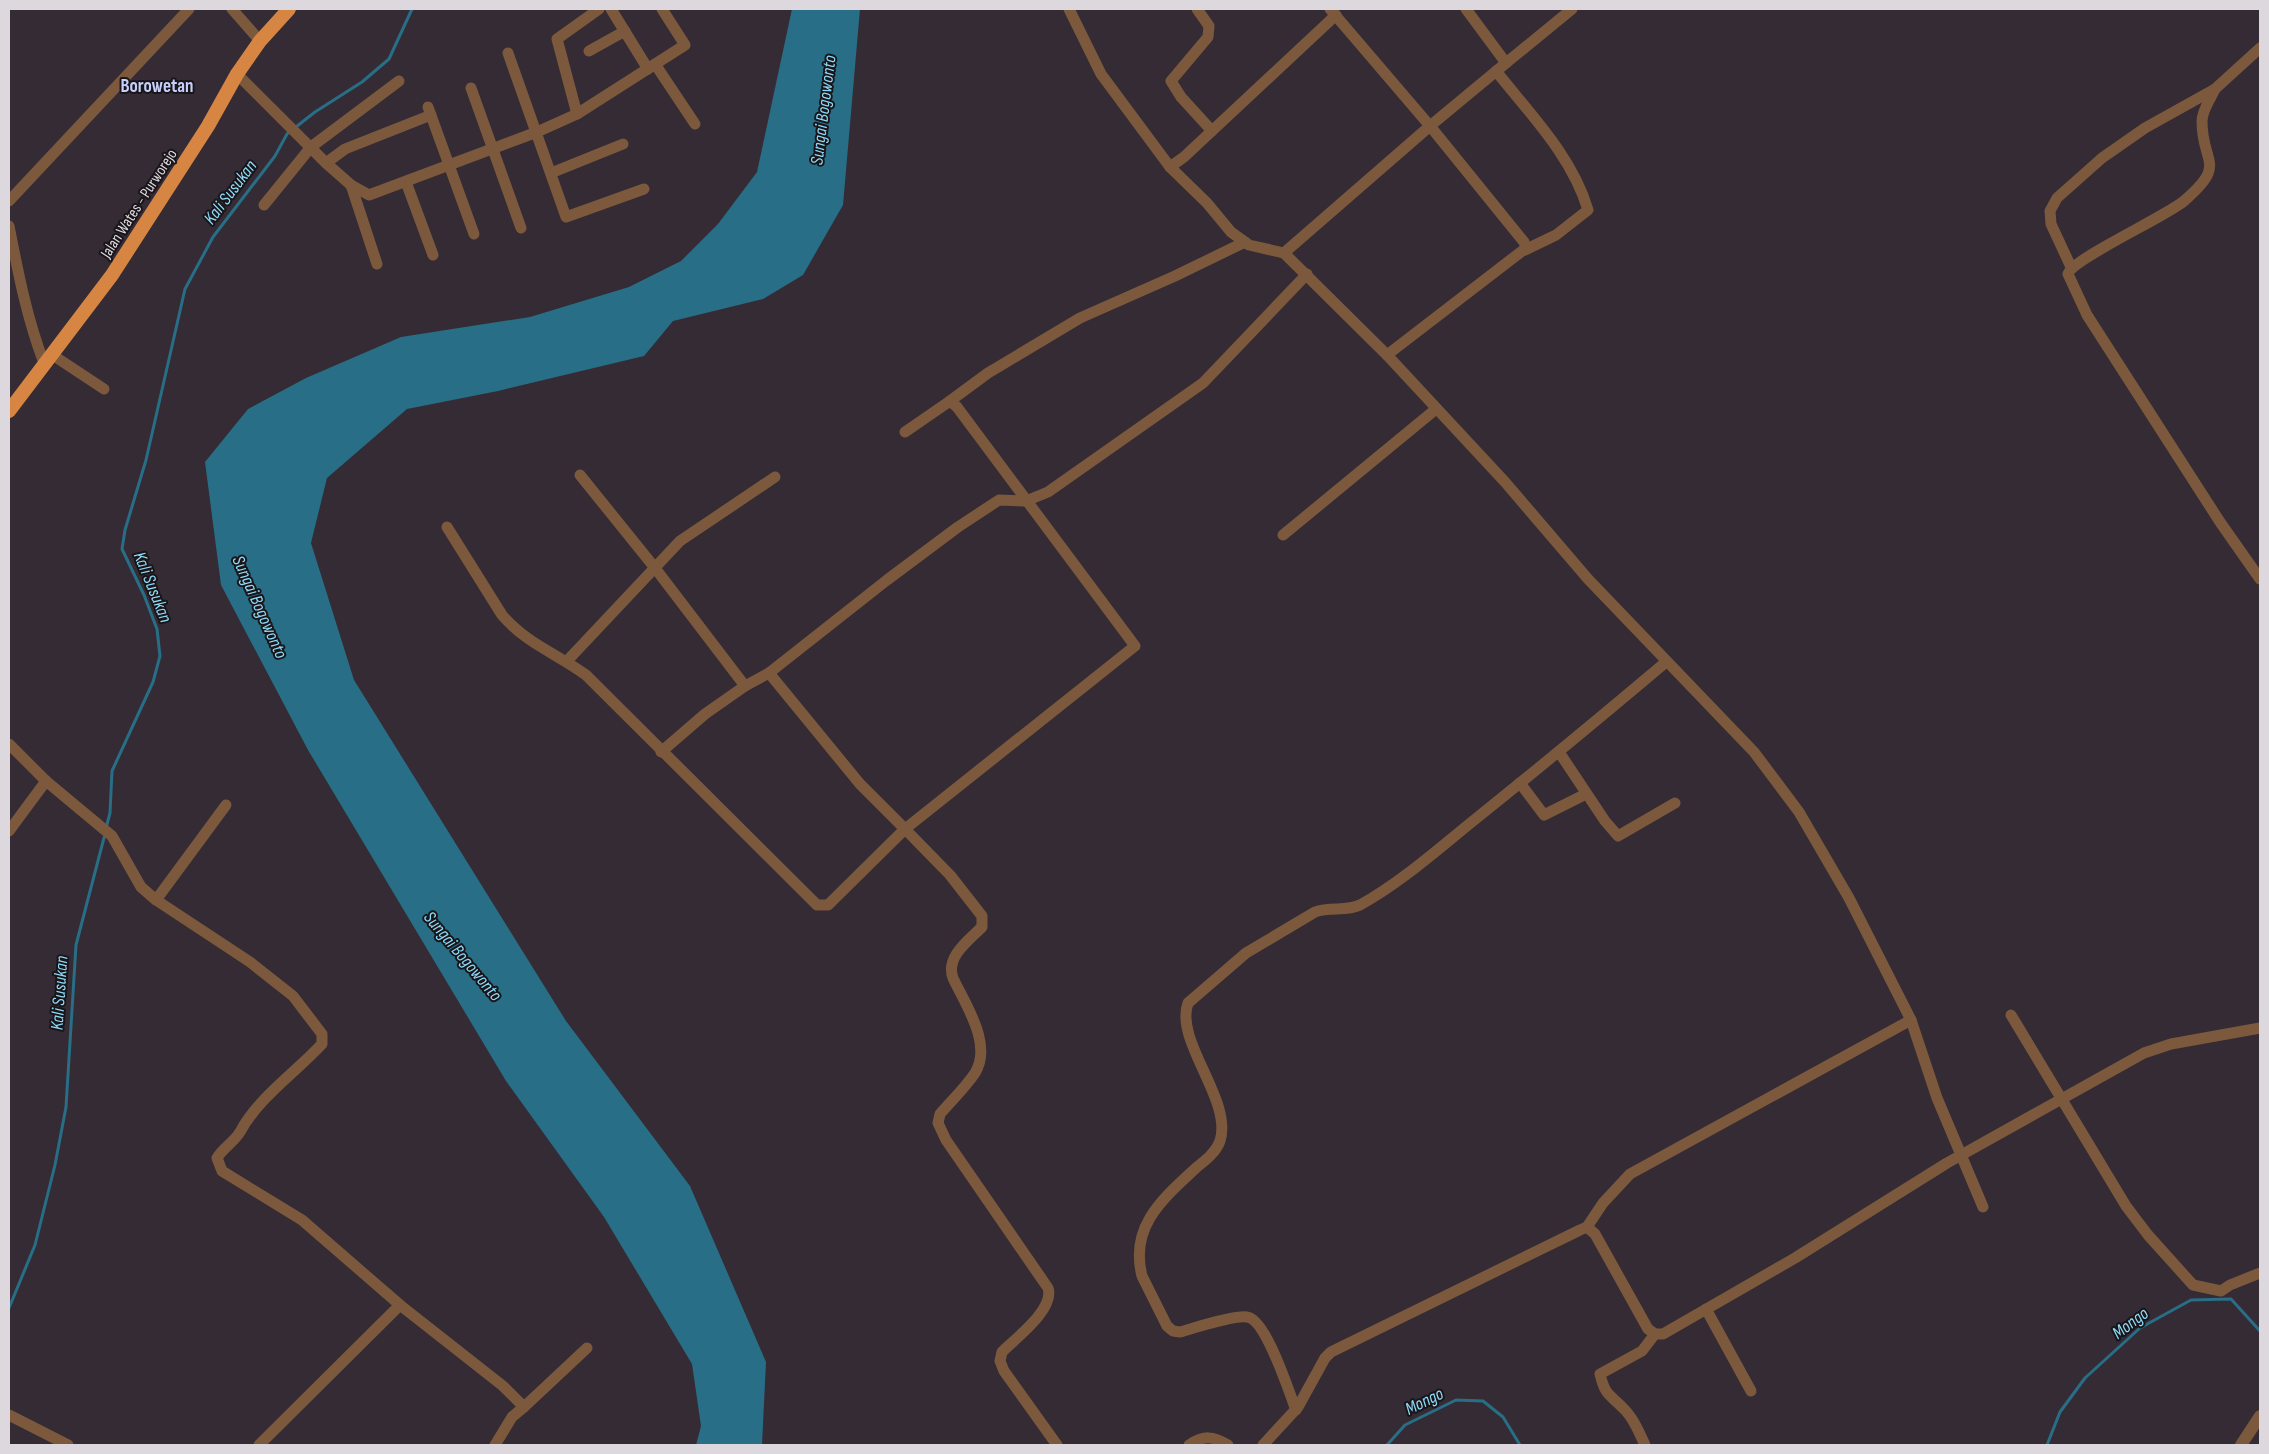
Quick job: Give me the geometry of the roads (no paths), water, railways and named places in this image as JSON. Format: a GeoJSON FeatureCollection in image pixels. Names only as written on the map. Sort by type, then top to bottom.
{"type":"FeatureCollection","features":[{"type":"Feature","properties":{"kind":"highway","name":"Jalan Wates - Purworejo"},"geometry":{"type":"LineString","coordinates":[[9,411],[112,275],[208,126],[237,74],[260,42],[288,9]]}},
{"type":"Feature","properties":{"kind":"street"},"geometry":{"type":"LineString","coordinates":[[232,9],[260,42]]}},
{"type":"Feature","properties":{"kind":"street"},"geometry":{"type":"LineString","coordinates":[[577,114],[557,39],[599,9]]}},
{"type":"Feature","properties":{"kind":"street"},"geometry":{"type":"LineString","coordinates":[[611,9],[625,31],[694,124]]}},
{"type":"Feature","properties":{"kind":"street"},"geometry":{"type":"LineString","coordinates":[[237,74],[326,163],[351,185],[369,195],[537,132],[577,114],[685,45],[662,9]]}},
{"type":"Feature","properties":{"kind":"street"},"geometry":{"type":"LineString","coordinates":[[1069,9],[1101,74],[1170,167],[1207,203],[1231,232],[1249,245],[1284,253],[1307,274],[1387,355],[1505,482],[1588,579],[1754,752],[1799,812],[1849,898],[1911,1020],[1938,1098],[1983,1207]]}},
{"type":"Feature","properties":{"kind":"street"},"geometry":{"type":"LineString","coordinates":[[1197,9],[1209,26],[1208,37],[1171,81],[1181,97],[1212,131]]}},
{"type":"Feature","properties":{"kind":"street"},"geometry":{"type":"LineString","coordinates":[[1466,9],[1506,63]]}},
{"type":"Feature","properties":{"kind":"street"},"geometry":{"type":"LineString","coordinates":[[1284,253],[1430,126],[1572,9]]}},
{"type":"Feature","properties":{"kind":"street"},"geometry":{"type":"LineString","coordinates":[[9,201],[182,12]]}},
{"type":"Feature","properties":{"kind":"street"},"geometry":{"type":"LineString","coordinates":[[1170,167],[1212,131],[1333,12],[1430,126],[1524,242],[1524,250]]}},
{"type":"Feature","properties":{"kind":"street"},"geometry":{"type":"LineString","coordinates":[[589,51],[625,31]]}},
{"type":"Feature","properties":{"kind":"street"},"geometry":{"type":"LineString","coordinates":[[2071,267],[2051,224],[2050,211],[2057,198],[2102,158],[2145,128],[2215,89],[2260,48]]}},
{"type":"Feature","properties":{"kind":"street"},"geometry":{"type":"LineString","coordinates":[[508,53],[566,216],[644,189]]}},
{"type":"Feature","properties":{"kind":"street"},"geometry":{"type":"LineString","coordinates":[[1387,355],[1524,250],[1556,236],[1588,210],[1582,188],[1565,159],[1496,71]]}},
{"type":"Feature","properties":{"kind":"street"},"geometry":{"type":"LineString","coordinates":[[264,205],[310,147],[399,80]]}},
{"type":"Feature","properties":{"kind":"street"},"geometry":{"type":"LineString","coordinates":[[471,88],[521,228]]}},
{"type":"Feature","properties":{"kind":"street"},"geometry":{"type":"LineString","coordinates":[[2215,89],[2202,118],[2211,169],[2201,184],[2183,202],[2152,222],[2071,267],[2068,274],[2087,315],[2220,522],[2260,579]]}},
{"type":"Feature","properties":{"kind":"street"},"geometry":{"type":"LineString","coordinates":[[326,163],[345,149],[430,111],[474,234]]}},
{"type":"Feature","properties":{"kind":"street"},"geometry":{"type":"LineString","coordinates":[[551,173],[623,144]]}},
{"type":"Feature","properties":{"kind":"street"},"geometry":{"type":"LineString","coordinates":[[406,182],[434,255]]}},
{"type":"Feature","properties":{"kind":"street"},"geometry":{"type":"LineString","coordinates":[[351,185],[377,264]]}},
{"type":"Feature","properties":{"kind":"street"},"geometry":{"type":"LineString","coordinates":[[9,226],[22,292],[34,337],[48,358],[104,389]]}},
{"type":"Feature","properties":{"kind":"street"},"geometry":{"type":"LineString","coordinates":[[905,432],[988,373],[1080,318],[1175,276],[1245,242]]}},
{"type":"Feature","properties":{"kind":"street"},"geometry":{"type":"LineString","coordinates":[[661,752],[704,714],[745,686],[769,673],[958,527],[1000,500],[1026,501],[1048,492],[1203,384],[1307,274]]}},
{"type":"Feature","properties":{"kind":"street"},"geometry":{"type":"LineString","coordinates":[[447,526],[502,615],[512,627],[532,643],[566,660],[618,706],[661,752],[820,906],[828,904],[905,829],[1135,646],[964,415],[950,401]]}},
{"type":"Feature","properties":{"kind":"street"},"geometry":{"type":"LineString","coordinates":[[1283,535],[1436,409]]}},
{"type":"Feature","properties":{"kind":"street"},"geometry":{"type":"LineString","coordinates":[[580,475],[655,568],[745,686]]}},
{"type":"Feature","properties":{"kind":"street"},"geometry":{"type":"LineString","coordinates":[[566,660],[680,542],[775,477]]}},
{"type":"Feature","properties":{"kind":"street"},"geometry":{"type":"LineString","coordinates":[[1296,1410],[1268,1341],[1255,1321],[1244,1317],[1180,1332],[1173,1331],[1167,1326],[1142,1276],[1140,1268],[1141,1241],[1148,1219],[1158,1203],[1214,1152],[1221,1135],[1220,1114],[1185,1022],[1185,1009],[1192,997],[1246,953],[1316,912],[1349,909],[1359,905],[1415,867],[1559,752],[1666,662]]}},
{"type":"Feature","properties":{"kind":"street"},"geometry":{"type":"LineString","coordinates":[[769,673],[860,784],[950,875],[983,919],[982,927],[962,947],[951,968],[953,978],[979,1037],[980,1059],[976,1072],[940,1114],[938,1123],[946,1140],[1048,1288],[1049,1296],[1046,1308],[1002,1352],[1000,1361],[1004,1371],[1057,1445]]}},
{"type":"Feature","properties":{"kind":"street"},"geometry":{"type":"LineString","coordinates":[[9,744],[46,781],[112,836],[141,887],[156,900],[250,962],[293,996],[322,1034],[322,1044],[249,1115],[240,1132],[221,1151],[217,1158],[222,1171],[302,1220],[400,1305],[491,1376],[524,1406]]}},
{"type":"Feature","properties":{"kind":"street"},"geometry":{"type":"LineString","coordinates":[[1559,752],[1586,794],[1618,836],[1675,803]]}},
{"type":"Feature","properties":{"kind":"street"},"geometry":{"type":"LineString","coordinates":[[9,831],[46,781]]}},
{"type":"Feature","properties":{"kind":"street"},"geometry":{"type":"LineString","coordinates":[[1520,783],[1544,815],[1586,794]]}},
{"type":"Feature","properties":{"kind":"street"},"geometry":{"type":"LineString","coordinates":[[156,900],[226,805]]}},
{"type":"Feature","properties":{"kind":"street"},"geometry":{"type":"LineString","coordinates":[[2011,1015],[2126,1206],[2148,1235],[2193,1285],[2221,1291],[2230,1285],[2260,1273]]}},
{"type":"Feature","properties":{"kind":"street"},"geometry":{"type":"LineString","coordinates":[[1263,1445],[1296,1410],[1325,1358],[1331,1352],[1587,1227],[1603,1203],[1630,1174],[1911,1020]]}},
{"type":"Feature","properties":{"kind":"street"},"geometry":{"type":"LineString","coordinates":[[1587,1227],[1603,1244],[1648,1329],[1655,1334],[1663,1334],[1795,1258],[1962,1154],[2144,1053],[2171,1044],[2260,1028]]}},
{"type":"Feature","properties":{"kind":"street"},"geometry":{"type":"LineString","coordinates":[[259,1445],[400,1305]]}},
{"type":"Feature","properties":{"kind":"street"},"geometry":{"type":"LineString","coordinates":[[1706,1309],[1751,1391]]}},
{"type":"Feature","properties":{"kind":"street"},"geometry":{"type":"LineString","coordinates":[[1644,1445],[1631,1418],[1622,1406],[1610,1398],[1600,1374],[1642,1351],[1655,1334]]}},
{"type":"Feature","properties":{"kind":"street"},"geometry":{"type":"LineString","coordinates":[[495,1445],[512,1417],[586,1348]]}},
{"type":"Feature","properties":{"kind":"street"},"geometry":{"type":"LineString","coordinates":[[9,1415],[68,1445]]}},
{"type":"Feature","properties":{"kind":"street"},"geometry":{"type":"LineString","coordinates":[[2241,1445],[2260,1416]]}},
{"type":"Feature","properties":{"kind":"street"},"geometry":{"type":"LineString","coordinates":[[1189,1445],[1207,1436],[1228,1445]]}},
{"type":"Feature","properties":{"kind":"water","name":"Sungai Bogowonto"},"geometry":{"type":"Polygon","coordinates":[[[792,9],[860,9],[843,205],[803,275],[763,299],[673,321],[644,356],[498,391],[407,409],[327,478],[311,543],[354,680],[566,1021],[690,1186],[766,1362],[762,1445],[696,1445],[701,1426],[692,1364],[604,1217],[506,1081],[308,750],[221,585],[205,462],[248,409],[306,378],[401,337],[530,317],[629,287],[681,261],[718,224],[757,172],[792,9]]]}},
{"type":"Feature","properties":{"kind":"waterway","name":"Kali Susukan"},"geometry":{"type":"LineString","coordinates":[[106,828],[110,813],[112,771],[153,682],[160,656],[157,629],[144,595],[122,549],[125,530],[146,460],[185,289],[213,237],[275,156],[287,134],[315,112],[362,82],[389,59],[412,9]]}},
{"type":"Feature","properties":{"kind":"waterway","name":"Kali Susukan"},"geometry":{"type":"LineString","coordinates":[[9,1308],[35,1245],[55,1165],[66,1107],[76,945],[105,834]]}},
{"type":"Feature","properties":{"kind":"waterway","name":"Mongo"},"geometry":{"type":"LineString","coordinates":[[2047,1445],[2060,1412],[2085,1378],[2140,1328],[2191,1300],[2231,1299],[2260,1331]]}},
{"type":"Feature","properties":{"kind":"waterway","name":"Mongo"},"geometry":{"type":"LineString","coordinates":[[1387,1445],[1405,1425],[1456,1400],[1483,1401],[1503,1417],[1520,1445]]}},
{"type":"Feature","properties":{"kind":"district","name":"Borowetan"},"geometry":{"type":"Point","coordinates":[157,85]}}]}
